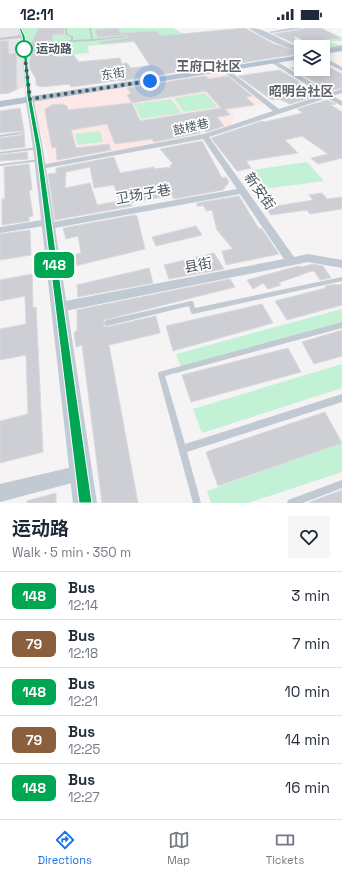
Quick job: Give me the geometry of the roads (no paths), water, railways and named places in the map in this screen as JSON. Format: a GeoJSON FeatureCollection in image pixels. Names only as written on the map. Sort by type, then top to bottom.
{"type":"FeatureCollection","features":[{"type":"Feature","properties":{"kind":"main road"},"geometry":{"type":"LineString","coordinates":[[330,51],[342,50]]}},
{"type":"Feature","properties":{"kind":"main road","name":"东街"},"geometry":{"type":"LineString","coordinates":[[0,104],[294,51]]}},
{"type":"Feature","properties":{"kind":"main road","name":"东街"},"geometry":{"type":"LineString","coordinates":[[0,101],[274,62],[294,53]]}},
{"type":"Feature","properties":{"kind":"street"},"geometry":{"type":"LineString","coordinates":[[20,28],[23,36],[29,98],[40,158],[85,503]]}},
{"type":"Feature","properties":{"kind":"street"},"geometry":{"type":"LineString","coordinates":[[252,28],[294,48]]}},
{"type":"Feature","properties":{"kind":"street"},"geometry":{"type":"LineString","coordinates":[[257,28],[294,47]]}},
{"type":"Feature","properties":{"kind":"street"},"geometry":{"type":"LineString","coordinates":[[262,28],[271,31],[294,46]]}},
{"type":"Feature","properties":{"kind":"street"},"geometry":{"type":"LineString","coordinates":[[271,31],[300,28]]}},
{"type":"Feature","properties":{"kind":"street"},"geometry":{"type":"LineString","coordinates":[[0,38],[23,36]]}},
{"type":"Feature","properties":{"kind":"street"},"geometry":{"type":"LineString","coordinates":[[274,62],[342,104]]}},
{"type":"Feature","properties":{"kind":"street"},"geometry":{"type":"LineString","coordinates":[[330,63],[342,69]]}},
{"type":"Feature","properties":{"kind":"street"},"geometry":{"type":"LineString","coordinates":[[224,70],[278,112]]}},
{"type":"Feature","properties":{"kind":"street","name":"鼓楼巷"},"geometry":{"type":"LineString","coordinates":[[40,158],[205,136],[342,91]]}},
{"type":"Feature","properties":{"kind":"street","name":"新安街"},"geometry":{"type":"LineString","coordinates":[[205,136],[291,261]]}},
{"type":"Feature","properties":{"kind":"street","name":"卫场子巷"},"geometry":{"type":"LineString","coordinates":[[0,230],[48,224],[243,191]]}},
{"type":"Feature","properties":{"kind":"street","name":"县街"},"geometry":{"type":"LineString","coordinates":[[60,307],[308,258],[342,264]]}},
{"type":"Feature","properties":{"kind":"street"},"geometry":{"type":"LineString","coordinates":[[0,493],[81,472]]}},
{"type":"Feature","properties":{"kind":"lane"},"geometry":{"type":"LineString","coordinates":[[66,28],[67,35],[72,37],[72,41]]}},
{"type":"Feature","properties":{"kind":"lane"},"geometry":{"type":"LineString","coordinates":[[90,28],[92,40]]}},
{"type":"Feature","properties":{"kind":"lane"},"geometry":{"type":"LineString","coordinates":[[41,43],[125,37]]}},
{"type":"Feature","properties":{"kind":"lane"},"geometry":{"type":"LineString","coordinates":[[0,136],[20,133]]}},
{"type":"Feature","properties":{"kind":"lane"},"geometry":{"type":"LineString","coordinates":[[0,153],[40,158]]}},
{"type":"Feature","properties":{"kind":"lane"},"geometry":{"type":"LineString","coordinates":[[0,164],[40,158]]}},
{"type":"Feature","properties":{"kind":"lane"},"geometry":{"type":"LineString","coordinates":[[107,323],[191,303],[192,310],[342,279]]}},
{"type":"Feature","properties":{"kind":"lane"},"geometry":{"type":"LineString","coordinates":[[198,503],[161,374],[342,325]]}},
{"type":"Feature","properties":{"kind":"lane"},"geometry":{"type":"LineString","coordinates":[[182,449],[342,398]]}},
{"type":"Feature","properties":{"kind":"lane"},"geometry":{"type":"LineString","coordinates":[[291,503],[342,484]]}},
{"type":"Feature","properties":{"kind":"place","name":"运动路"},"geometry":{"type":"Point","coordinates":[24,49]}},
{"type":"Feature","properties":{"kind":"district","name":"王府口社区"},"geometry":{"type":"Point","coordinates":[209,66]}},
{"type":"Feature","properties":{"kind":"district","name":"昭明台社区"},"geometry":{"type":"Point","coordinates":[301,91]}}]}
